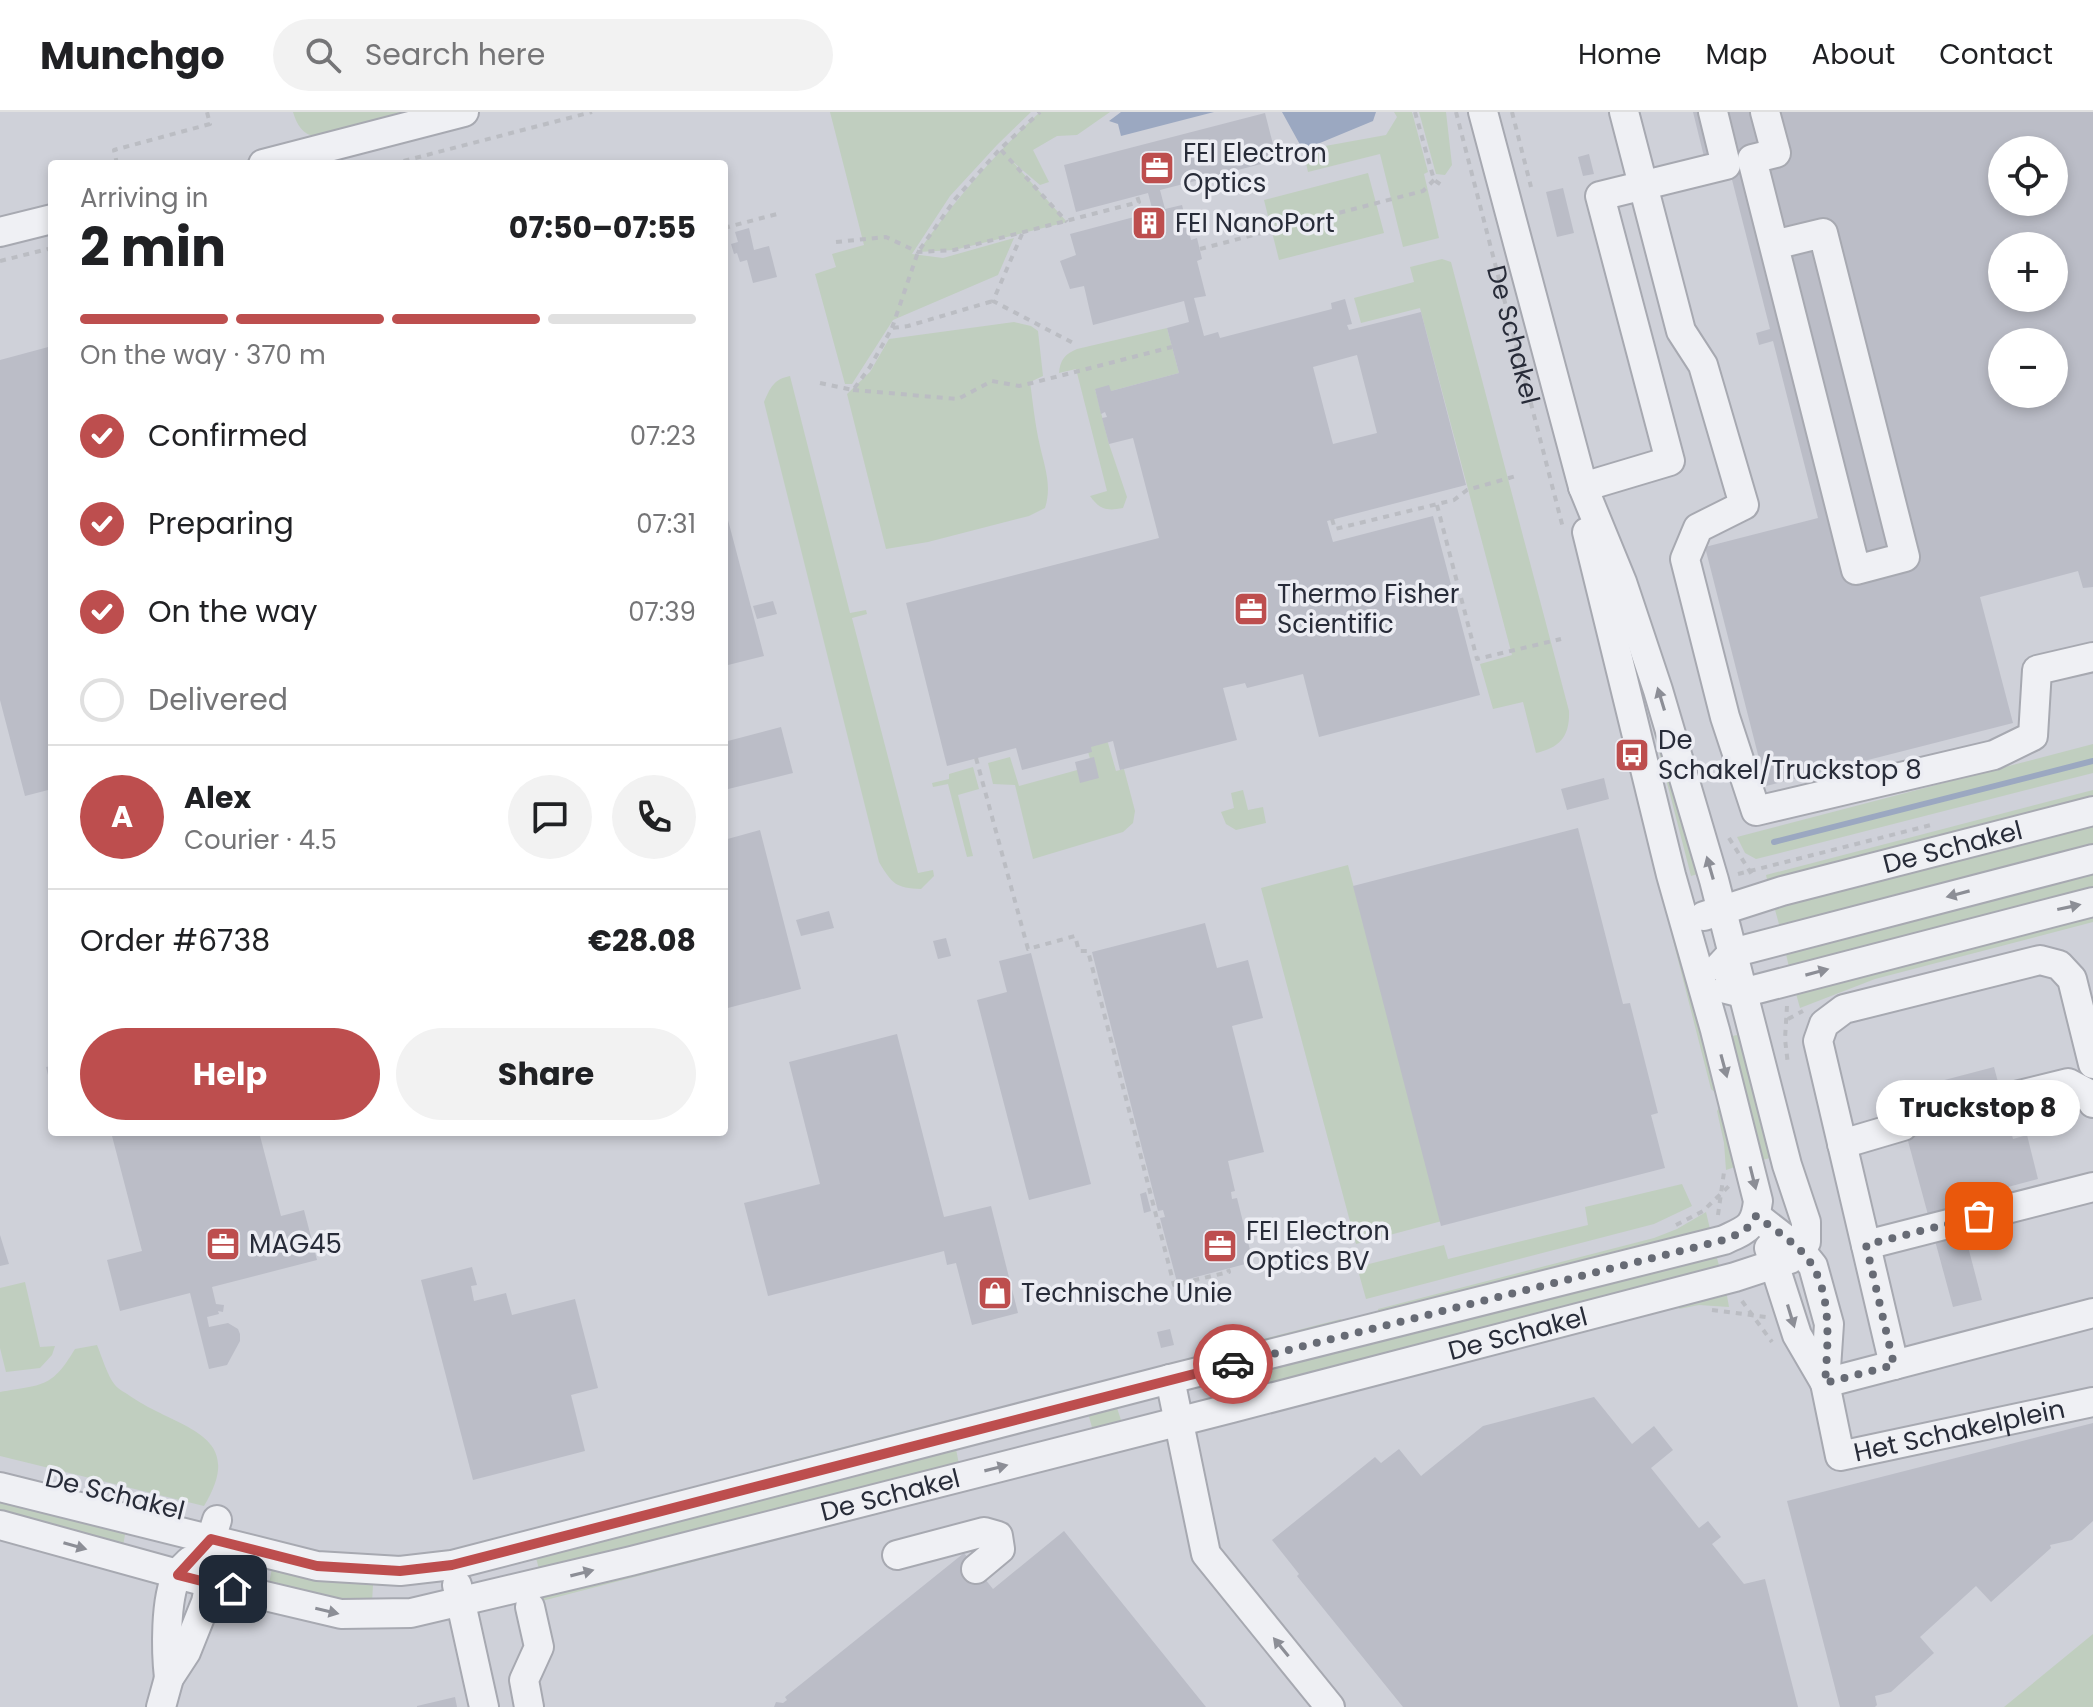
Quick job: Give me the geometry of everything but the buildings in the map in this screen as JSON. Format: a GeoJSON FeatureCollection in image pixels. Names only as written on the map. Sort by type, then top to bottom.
{"type":"FeatureCollection","features":[{"type":"Feature","properties":{"kind":"street"},"geometry":{"type":"LineString","coordinates":[[277,160],[422,117],[464,112]]}},
{"type":"Feature","properties":{"kind":"street","name":"De Schakel"},"geometry":{"type":"LineString","coordinates":[[0,1525],[178,1575],[341,1614],[411,1613],[1179,1421],[1776,1266],[1801,1251],[1806,1242],[1806,1222],[1787,1165],[1721,909],[1658,690],[1622,582],[1583,487],[1483,112]]}},
{"type":"Feature","properties":{"kind":"street"},"geometry":{"type":"LineString","coordinates":[[1624,112],[1681,331],[1703,365],[1744,505],[1698,528],[1685,559],[1725,717],[1756,811],[1994,755],[2033,736],[2037,670],[2093,657]]}},
{"type":"Feature","properties":{"kind":"street"},"geometry":{"type":"LineString","coordinates":[[1713,112],[1739,162],[1774,245],[1856,570],[1905,557],[1823,233],[1774,245]]}},
{"type":"Feature","properties":{"kind":"street"},"geometry":{"type":"LineString","coordinates":[[1583,487],[1670,461],[1600,196],[1776,153],[1765,112]]}},
{"type":"Feature","properties":{"kind":"street"},"geometry":{"type":"LineString","coordinates":[[0,232],[48,220]]}},
{"type":"Feature","properties":{"kind":"street","name":"De Schakel"},"geometry":{"type":"LineString","coordinates":[[0,1487],[214,1529],[317,1566],[400,1571],[452,1565],[1170,1379],[1724,1240],[1745,1230],[1752,1225],[1758,1201],[1687,929],[1648,818],[1588,535],[1583,487]]}},
{"type":"Feature","properties":{"kind":"street","name":"De Schakel"},"geometry":{"type":"LineString","coordinates":[[1687,929],[1708,913],[1721,909],[2093,811]]}},
{"type":"Feature","properties":{"kind":"street","name":"De Schakel"},"geometry":{"type":"LineString","coordinates":[[1732,953],[2093,859]]}},
{"type":"Feature","properties":{"kind":"street"},"geometry":{"type":"LineString","coordinates":[[1702,984],[1742,993],[2093,902]]}},
{"type":"Feature","properties":{"kind":"street"},"geometry":{"type":"LineString","coordinates":[[1702,984],[1732,953]]}},
{"type":"Feature","properties":{"kind":"street"},"geometry":{"type":"LineString","coordinates":[[1894,1365],[1818,1041],[1824,1024],[1844,1009],[2040,960],[2059,965],[2072,979],[2093,1064]]}},
{"type":"Feature","properties":{"kind":"street"},"geometry":{"type":"LineString","coordinates":[[2003,1099],[2068,1083],[2087,1093],[2093,1103]]}},
{"type":"Feature","properties":{"kind":"street"},"geometry":{"type":"LineString","coordinates":[[1842,1144],[1903,1126]]}},
{"type":"Feature","properties":{"kind":"street"},"geometry":{"type":"LineString","coordinates":[[1866,1245],[2093,1187]]}},
{"type":"Feature","properties":{"kind":"street","name":"De Schakel"},"geometry":{"type":"LineString","coordinates":[[1756,1216],[1801,1251],[1813,1266],[1829,1324],[1825,1383]]}},
{"type":"Feature","properties":{"kind":"street","name":"De Schakel"},"geometry":{"type":"LineString","coordinates":[[1756,1216],[1776,1266],[1797,1335],[1825,1383]]}},
{"type":"Feature","properties":{"kind":"street"},"geometry":{"type":"LineString","coordinates":[[1825,1383],[2093,1313]]}},
{"type":"Feature","properties":{"kind":"street"},"geometry":{"type":"LineString","coordinates":[[1170,1379],[1206,1554],[1330,1707]]}},
{"type":"Feature","properties":{"kind":"street","name":"Het Schakelplein"},"geometry":{"type":"LineString","coordinates":[[1825,1383],[1840,1456],[2093,1402]]}},
{"type":"Feature","properties":{"kind":"street"},"geometry":{"type":"LineString","coordinates":[[178,1681],[166,1646],[178,1575],[214,1529]]}},
{"type":"Feature","properties":{"kind":"street"},"geometry":{"type":"LineString","coordinates":[[161,1707],[178,1681],[206,1602],[214,1529]]}},
{"type":"Feature","properties":{"kind":"street"},"geometry":{"type":"LineString","coordinates":[[897,1555],[984,1532],[998,1536],[1000,1549],[976,1569]]}},
{"type":"Feature","properties":{"kind":"street"},"geometry":{"type":"LineString","coordinates":[[452,1565],[484,1707]]}},
{"type":"Feature","properties":{"kind":"street"},"geometry":{"type":"LineString","coordinates":[[529,1707],[524,1680],[539,1647],[530,1607]]}},
{"type":"Feature","properties":{"kind":"path"},"geometry":{"type":"LineString","coordinates":[[116,160],[114,150],[210,124],[207,112]]}},
{"type":"Feature","properties":{"kind":"path"},"geometry":{"type":"LineString","coordinates":[[407,160],[592,112]]}},
{"type":"Feature","properties":{"kind":"path"},"geometry":{"type":"LineString","coordinates":[[853,390],[892,328],[918,252],[956,198],[1000,149],[1040,112]]}},
{"type":"Feature","properties":{"kind":"path"},"geometry":{"type":"LineString","coordinates":[[1415,112],[1434,180],[1443,186]]}},
{"type":"Feature","properties":{"kind":"path","name":"De Schakel"},"geometry":{"type":"LineString","coordinates":[[1456,112],[1563,528]]}},
{"type":"Feature","properties":{"kind":"path"},"geometry":{"type":"LineString","coordinates":[[1000,149],[1067,222]]}},
{"type":"Feature","properties":{"kind":"path"},"geometry":{"type":"LineString","coordinates":[[1200,249],[1423,191],[1434,180]]}},
{"type":"Feature","properties":{"kind":"path"},"geometry":{"type":"LineString","coordinates":[[836,242],[886,237],[918,252],[954,250],[1139,202],[1137,196]]}},
{"type":"Feature","properties":{"kind":"path"},"geometry":{"type":"LineString","coordinates":[[728,227],[777,214]]}},
{"type":"Feature","properties":{"kind":"path"},"geometry":{"type":"LineString","coordinates":[[993,301],[1022,233]]}},
{"type":"Feature","properties":{"kind":"path"},"geometry":{"type":"LineString","coordinates":[[0,261],[48,249]]}},
{"type":"Feature","properties":{"kind":"path"},"geometry":{"type":"LineString","coordinates":[[892,328],[993,301],[1075,344]]}},
{"type":"Feature","properties":{"kind":"path"},"geometry":{"type":"LineString","coordinates":[[820,383],[853,390],[958,399],[992,381],[1019,386],[1172,347]]}},
{"type":"Feature","properties":{"kind":"path"},"geometry":{"type":"LineString","coordinates":[[1332,519],[1335,529],[1437,505],[1454,500],[1467,490],[1516,476]]}},
{"type":"Feature","properties":{"kind":"path"},"geometry":{"type":"LineString","coordinates":[[1437,505],[1477,659],[1561,639]]}},
{"type":"Feature","properties":{"kind":"path"},"geometry":{"type":"LineString","coordinates":[[976,758],[1028,949],[1075,936],[1079,951],[1088,951],[1174,1285],[1229,1272],[1228,1269]]}},
{"type":"Feature","properties":{"kind":"path"},"geometry":{"type":"LineString","coordinates":[[1732,845],[1757,883],[1761,898]]}},
{"type":"Feature","properties":{"kind":"path"},"geometry":{"type":"LineString","coordinates":[[1665,1230],[1703,1211],[1722,1195],[1734,1179],[1752,1174]]}},
{"type":"Feature","properties":{"kind":"shaded area"},"geometry":{"type":"Polygon","coordinates":[[[0,112],[2093,112],[2093,1640],[2011,1707],[0,1707],[0,112]]]}},
{"type":"Feature","properties":{"kind":"green space"},"geometry":{"type":"Polygon","coordinates":[[[293,112],[409,112],[316,137],[301,128],[293,112]]]}},
{"type":"Feature","properties":{"kind":"green space"},"geometry":{"type":"Polygon","coordinates":[[[830,112],[1031,112],[950,196],[912,254],[943,258],[1014,238],[998,275],[893,320],[852,384],[845,384],[815,274],[836,267],[832,254],[864,245],[830,112]]]}},
{"type":"Feature","properties":{"kind":"green space"},"geometry":{"type":"Polygon","coordinates":[[[1040,112],[1110,112],[1077,135],[1057,136],[1033,150],[1049,182],[1040,185],[1012,161],[1067,222],[954,250],[918,252],[975,179],[1040,112]]]}},
{"type":"Feature","properties":{"kind":"green space"},"geometry":{"type":"Polygon","coordinates":[[[1394,112],[1412,112],[1428,172],[1424,174],[1439,238],[1403,247],[1380,154],[1308,172],[1303,150],[1386,135],[1397,117],[1394,112]]]}},
{"type":"Feature","properties":{"kind":"green space"},"geometry":{"type":"Polygon","coordinates":[[[1419,112],[1446,112],[1452,165],[1445,175],[1436,174],[1419,112]]]}},
{"type":"Feature","properties":{"kind":"green space"},"geometry":{"type":"Polygon","coordinates":[[[1368,173],[1384,233],[1279,260],[1264,200],[1368,173]]]}},
{"type":"Feature","properties":{"kind":"green space"},"geometry":{"type":"Polygon","coordinates":[[[1442,259],[1451,262],[1569,711],[1568,727],[1562,740],[1536,753],[1523,702],[1493,709],[1480,664],[1512,655],[1420,308],[1361,323],[1354,298],[1414,282],[1410,267],[1442,259]]]}},
{"type":"Feature","properties":{"kind":"green space"},"geometry":{"type":"Polygon","coordinates":[[[1014,322],[1038,331],[1043,376],[1030,382],[1047,477],[1045,508],[1029,516],[928,542],[886,549],[847,394],[870,372],[889,339],[1014,322]]]}},
{"type":"Feature","properties":{"kind":"green space"},"geometry":{"type":"Polygon","coordinates":[[[1167,328],[1179,373],[1111,391],[1095,389],[1127,497],[1123,508],[1104,508],[1090,496],[1107,491],[1076,369],[1059,373],[1062,361],[1077,349],[1167,328]]]}},
{"type":"Feature","properties":{"kind":"green space"},"geometry":{"type":"Polygon","coordinates":[[[790,376],[850,613],[866,610],[867,614],[852,618],[918,873],[933,870],[934,876],[921,889],[896,883],[879,862],[764,402],[773,385],[790,376]]]}},
{"type":"Feature","properties":{"kind":"green space"},"geometry":{"type":"Polygon","coordinates":[[[1637,666],[1704,872],[1691,876],[1637,666]]]}},
{"type":"Feature","properties":{"kind":"green space"},"geometry":{"type":"Polygon","coordinates":[[[1106,736],[1116,771],[1124,769],[1135,811],[1133,823],[1123,832],[1033,859],[1015,785],[993,784],[988,763],[1010,757],[1019,786],[1092,766],[1085,741],[1106,736]]]}},
{"type":"Feature","properties":{"kind":"green space"},"geometry":{"type":"Polygon","coordinates":[[[2093,744],[2093,773],[1756,859],[1745,853],[1737,837],[2093,744]]]}},
{"type":"Feature","properties":{"kind":"green space"},"geometry":{"type":"Polygon","coordinates":[[[973,767],[979,789],[958,795],[973,856],[967,857],[948,784],[933,787],[932,783],[949,779],[949,774],[973,767]]]}},
{"type":"Feature","properties":{"kind":"green space"},"geometry":{"type":"Polygon","coordinates":[[[1243,790],[1248,810],[1263,807],[1266,823],[1236,830],[1226,824],[1221,812],[1234,808],[1231,793],[1243,790]]]}},
{"type":"Feature","properties":{"kind":"green space"},"geometry":{"type":"Polygon","coordinates":[[[2093,790],[2093,800],[1768,884],[1766,875],[2093,790]]]}},
{"type":"Feature","properties":{"kind":"green space"},"geometry":{"type":"Polygon","coordinates":[[[2093,823],[2093,848],[1780,928],[1774,906],[2093,823]]]}},
{"type":"Feature","properties":{"kind":"green space"},"geometry":{"type":"Polygon","coordinates":[[[1348,865],[1442,1221],[1356,1244],[1261,888],[1348,865]]]}},
{"type":"Feature","properties":{"kind":"green space"},"geometry":{"type":"Polygon","coordinates":[[[2093,871],[2093,890],[1789,967],[1785,950],[2093,871]]]}},
{"type":"Feature","properties":{"kind":"green space"},"geometry":{"type":"Polygon","coordinates":[[[1667,899],[1718,1095],[1711,1089],[1664,905],[1667,899]]]}},
{"type":"Feature","properties":{"kind":"green space"},"geometry":{"type":"Polygon","coordinates":[[[2093,914],[2093,922],[1875,979],[1800,1008],[1795,990],[2093,914]]]}},
{"type":"Feature","properties":{"kind":"green space"},"geometry":{"type":"Polygon","coordinates":[[[1746,1033],[1777,1156],[1759,1161],[1728,1037],[1746,1033]]]}},
{"type":"Feature","properties":{"kind":"green space"},"geometry":{"type":"Polygon","coordinates":[[[1719,1108],[1724,1111],[1738,1166],[1726,1170],[1717,1111],[1719,1108]]]}},
{"type":"Feature","properties":{"kind":"green space"},"geometry":{"type":"Polygon","coordinates":[[[1682,1184],[1692,1206],[1654,1224],[1366,1299],[1359,1274],[1369,1264],[1444,1245],[1448,1259],[1588,1225],[1585,1207],[1682,1184]]]}},
{"type":"Feature","properties":{"kind":"green space"},"geometry":{"type":"Polygon","coordinates":[[[1706,1212],[1710,1229],[1379,1315],[1378,1309],[1654,1238],[1706,1212]]]}},
{"type":"Feature","properties":{"kind":"green space"},"geometry":{"type":"Polygon","coordinates":[[[1715,1251],[1720,1269],[1225,1396],[1217,1394],[1214,1385],[1216,1381],[1715,1251]]]}},
{"type":"Feature","properties":{"kind":"green space"},"geometry":{"type":"Polygon","coordinates":[[[25,1282],[40,1347],[55,1346],[52,1355],[40,1368],[6,1372],[0,1348],[0,1288],[25,1282]]]}},
{"type":"Feature","properties":{"kind":"green space"},"geometry":{"type":"Polygon","coordinates":[[[1726,1290],[1729,1307],[1699,1305],[1679,1309],[1683,1301],[1726,1290]]]}},
{"type":"Feature","properties":{"kind":"green space"},"geometry":{"type":"Polygon","coordinates":[[[1644,1311],[1649,1315],[1240,1420],[1644,1311]]]}},
{"type":"Feature","properties":{"kind":"green space"},"geometry":{"type":"Polygon","coordinates":[[[1341,1319],[1343,1324],[1168,1369],[1162,1365],[1341,1319]]]}},
{"type":"Feature","properties":{"kind":"green space"},"geometry":{"type":"Polygon","coordinates":[[[97,1345],[116,1386],[202,1436],[213,1447],[218,1462],[216,1481],[204,1506],[0,1456],[0,1392],[45,1382],[59,1371],[75,1349],[97,1345]]]}},
{"type":"Feature","properties":{"kind":"green space"},"geometry":{"type":"Polygon","coordinates":[[[1116,1405],[1122,1423],[1093,1431],[1088,1413],[1116,1405]]]}},
{"type":"Feature","properties":{"kind":"green space"},"geometry":{"type":"Polygon","coordinates":[[[952,1419],[954,1424],[767,1472],[763,1468],[952,1419]]]}},
{"type":"Feature","properties":{"kind":"green space"},"geometry":{"type":"Polygon","coordinates":[[[1159,1436],[1165,1440],[538,1602],[542,1595],[1159,1436]]]}},
{"type":"Feature","properties":{"kind":"green space"},"geometry":{"type":"Polygon","coordinates":[[[956,1449],[959,1464],[540,1573],[535,1554],[956,1449]]]}},
{"type":"Feature","properties":{"kind":"green space"},"geometry":{"type":"Polygon","coordinates":[[[0,1499],[126,1529],[123,1546],[0,1516],[0,1499]]]}},
{"type":"Feature","properties":{"kind":"green space"},"geometry":{"type":"Polygon","coordinates":[[[272,1568],[333,1582],[373,1585],[372,1602],[331,1599],[269,1584],[272,1568]]]}},
{"type":"Feature","properties":{"kind":"green space"},"geometry":{"type":"Polygon","coordinates":[[[2093,1634],[2093,1707],[2004,1707],[2093,1634]]]}},
{"type":"Feature","properties":{"kind":"water"},"geometry":{"type":"Polygon","coordinates":[[[1121,112],[1214,112],[1121,136],[1118,124],[1109,121],[1121,112]]]}},
{"type":"Feature","properties":{"kind":"water"},"geometry":{"type":"Polygon","coordinates":[[[1282,112],[1376,112],[1373,121],[1303,150],[1282,112]]]}},
{"type":"Feature","properties":{"kind":"waterway"},"geometry":{"type":"LineString","coordinates":[[1774,842],[2093,761]]}},
{"type":"Feature","properties":{"kind":"tunnel"},"geometry":{"type":"LineString","coordinates":[[1903,1126],[2003,1099]]}},
{"type":"Feature","properties":{"kind":"way so far"},"geometry":{"type":"LineString","coordinates":[[1233,1364],[1724,1240],[1752,1225],[1756,1216],[1801,1251],[1813,1266],[1829,1324],[1825,1383],[1894,1365],[1866,1245],[1979,1216]]}},
{"type":"Feature","properties":{"kind":"place","name":"FEI Electron Optics"},"geometry":{"type":"Point","coordinates":[1157,168]}},
{"type":"Feature","properties":{"kind":"place","name":"FEI NanoPort"},"geometry":{"type":"Point","coordinates":[1149,223]}},
{"type":"Feature","properties":{"kind":"place","name":"Thermo Fisher Scientific"},"geometry":{"type":"Point","coordinates":[1251,609]}},
{"type":"Feature","properties":{"kind":"place","name":"De Schakel/Truckstop 8"},"geometry":{"type":"Point","coordinates":[1632,755]}},
{"type":"Feature","properties":{"kind":"place","name":"Truckstop 8"},"geometry":{"type":"Point","coordinates":[1979,1216]}},
{"type":"Feature","properties":{"kind":"place","name":"MAG45"},"geometry":{"type":"Point","coordinates":[223,1244]}},
{"type":"Feature","properties":{"kind":"place","name":"FEI Electron Optics BV"},"geometry":{"type":"Point","coordinates":[1220,1246]}},
{"type":"Feature","properties":{"kind":"place","name":"Technische Unie"},"geometry":{"type":"Point","coordinates":[995,1293]}},
{"type":"Feature","properties":{"kind":"route"},"geometry":{"type":"LineString","coordinates":[[233,1589],[178,1575],[211,1539],[317,1566],[400,1571],[452,1565],[1233,1364]]}}]}
